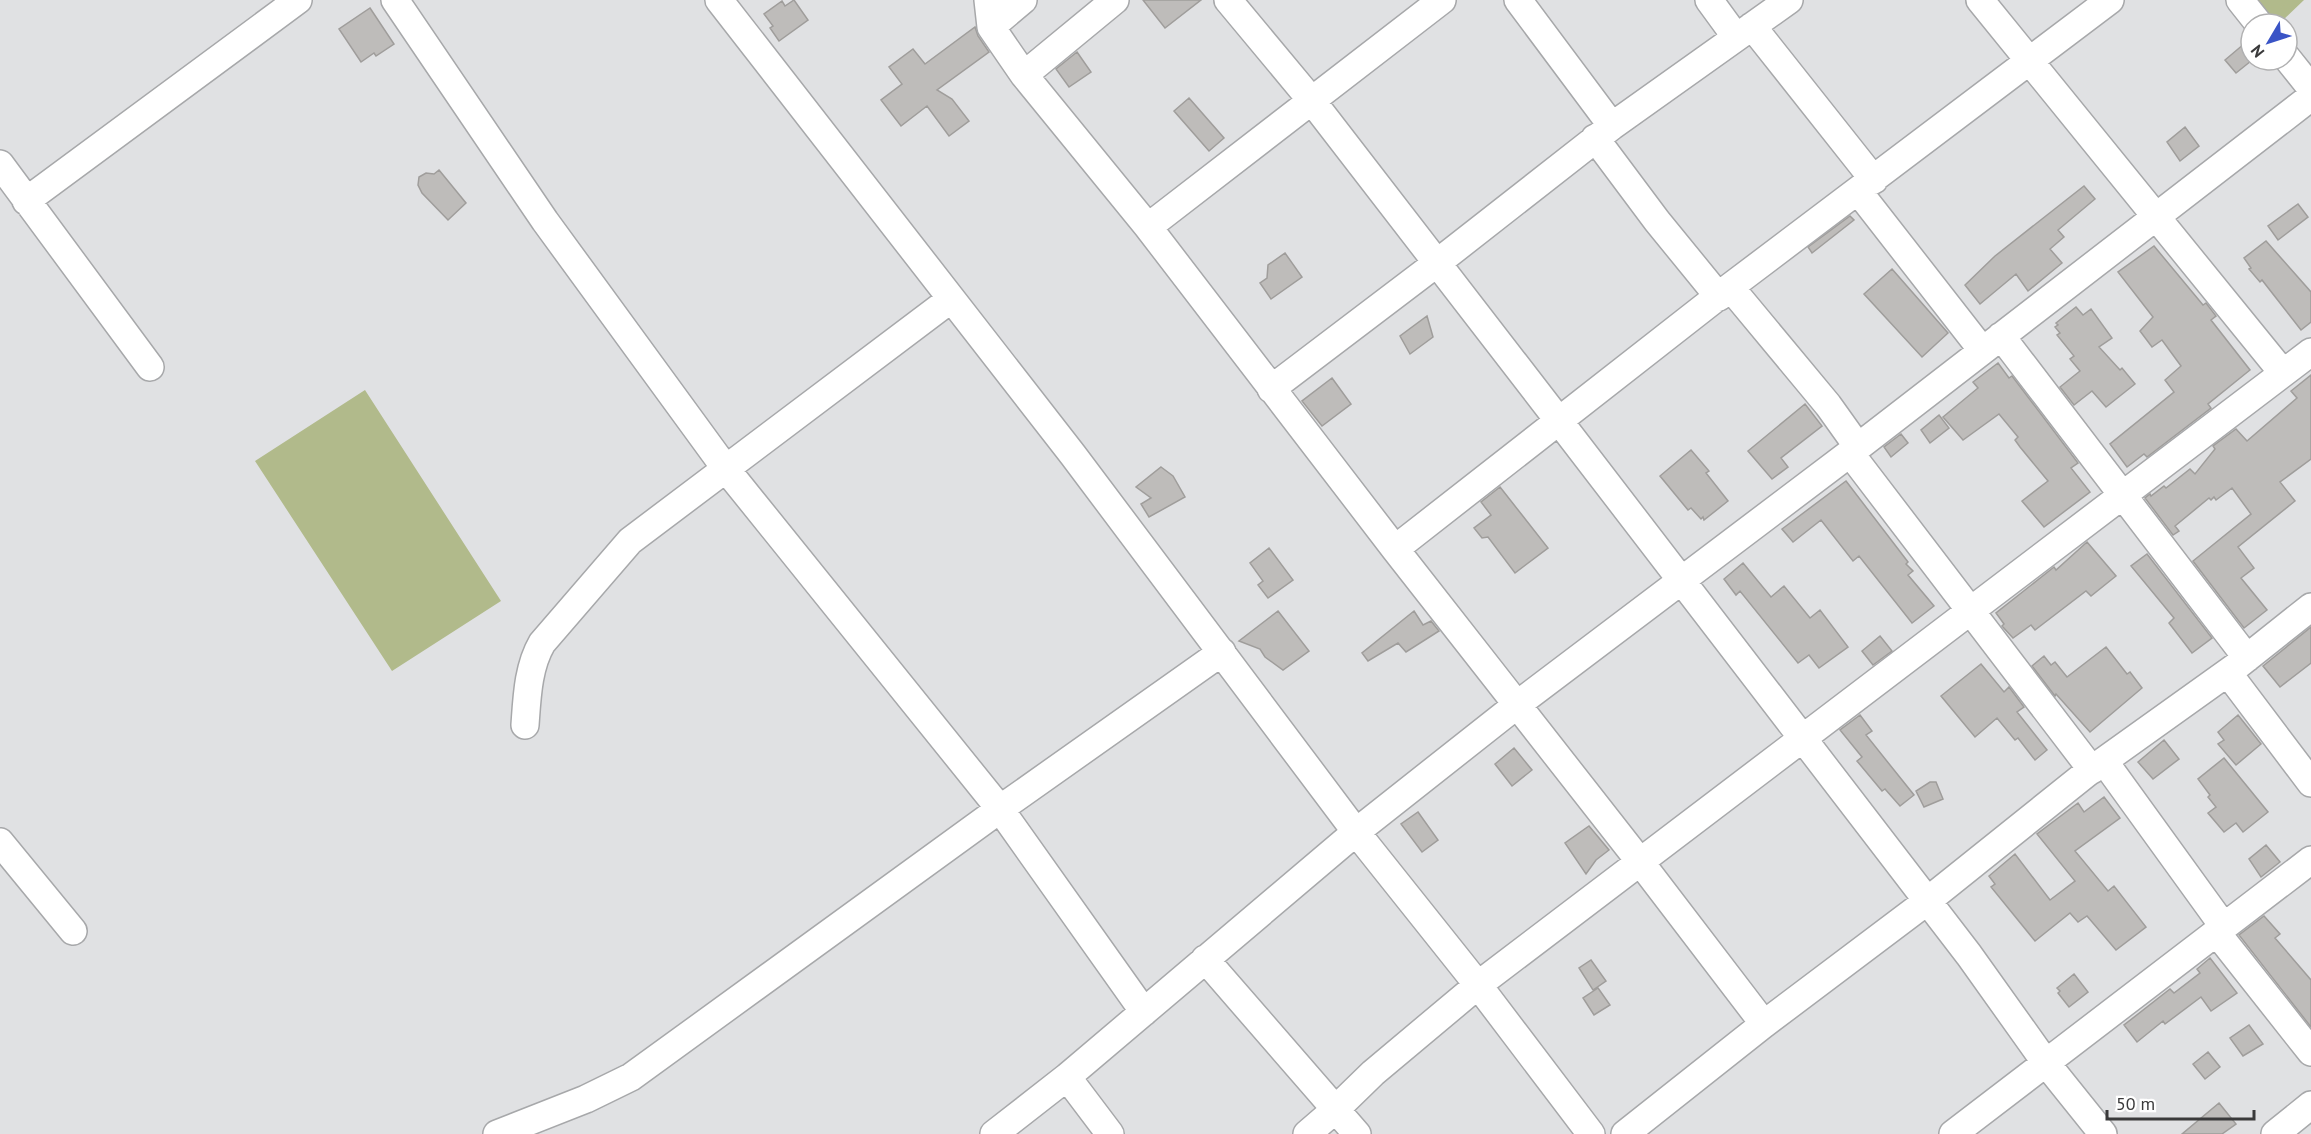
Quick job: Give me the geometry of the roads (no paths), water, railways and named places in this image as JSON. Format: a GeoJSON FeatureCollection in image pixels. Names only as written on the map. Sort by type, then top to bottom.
{"type":"FeatureCollection","features":[{"type":"Feature","properties":{"kind":"street"},"geometry":{"type":"LineString","coordinates":[[27,201],[298,0]]}},
{"type":"Feature","properties":{"kind":"street"},"geometry":{"type":"LineString","coordinates":[[395,0],[545,221],[726,469],[1000,809],[1144,1012]]}},
{"type":"Feature","properties":{"kind":"street"},"geometry":{"type":"LineString","coordinates":[[988,0],[991,27],[1024,75],[1148,227],[1764,1024]]}},
{"type":"Feature","properties":{"kind":"street"},"geometry":{"type":"LineString","coordinates":[[991,27],[1023,0]]}},
{"type":"Feature","properties":{"kind":"street"},"geometry":{"type":"LineString","coordinates":[[1024,75],[1115,0]]}},
{"type":"Feature","properties":{"kind":"street"},"geometry":{"type":"LineString","coordinates":[[1228,0],[1312,101],[1681,579],[1926,902],[1969,955],[2046,1063],[2103,1134]]}},
{"type":"Feature","properties":{"kind":"street"},"geometry":{"type":"LineString","coordinates":[[1148,227],[1442,0]]}},
{"type":"Feature","properties":{"kind":"street"},"geometry":{"type":"LineString","coordinates":[[1518,0],[1604,132],[1657,220],[1828,405],[1854,450],[1969,611],[2098,765],[2311,1052]]}},
{"type":"Feature","properties":{"kind":"street"},"geometry":{"type":"LineString","coordinates":[[1709,0],[1744,32],[1991,343],[2123,494],[2311,783]]}},
{"type":"Feature","properties":{"kind":"street"},"geometry":{"type":"LineString","coordinates":[[1271,389],[1604,132],[1788,0]]}},
{"type":"Feature","properties":{"kind":"street"},"geometry":{"type":"LineString","coordinates":[[1980,0],[2283,373]]}},
{"type":"Feature","properties":{"kind":"street"},"geometry":{"type":"LineString","coordinates":[[1395,549],[1725,292],[2110,0]]}},
{"type":"Feature","properties":{"kind":"street"},"geometry":{"type":"LineString","coordinates":[[2240,0],[2250,12]]}},
{"type":"Feature","properties":{"kind":"street"},"geometry":{"type":"LineString","coordinates":[[731,4],[951,299],[1073,455],[1356,832],[1478,985],[1591,1134]]}},
{"type":"Feature","properties":{"kind":"street"},"geometry":{"type":"LineString","coordinates":[[2298,72],[2311,88]]}},
{"type":"Feature","properties":{"kind":"street"},"geometry":{"type":"LineString","coordinates":[[994,1134],[1144,1012],[1356,832],[1518,704],[1854,450],[2311,97]]}},
{"type":"Feature","properties":{"kind":"street"},"geometry":{"type":"LineString","coordinates":[[0,164],[150,367]]}},
{"type":"Feature","properties":{"kind":"street"},"geometry":{"type":"LineString","coordinates":[[525,725],[529,682],[536,652],[630,541],[951,299]]}},
{"type":"Feature","properties":{"kind":"street"},"geometry":{"type":"LineString","coordinates":[[1306,1134],[1373,1073],[1478,985],[2311,352]]}},
{"type":"Feature","properties":{"kind":"street"},"geometry":{"type":"LineString","coordinates":[[1625,1134],[1764,1024],[1926,902],[2098,765],[2237,666],[2311,607]]}},
{"type":"Feature","properties":{"kind":"street"},"geometry":{"type":"LineString","coordinates":[[497,1134],[586,1099],[631,1077],[1000,809],[1222,652]]}},
{"type":"Feature","properties":{"kind":"street"},"geometry":{"type":"LineString","coordinates":[[0,842],[73,931]]}},
{"type":"Feature","properties":{"kind":"street"},"geometry":{"type":"LineString","coordinates":[[1953,1134],[2311,860]]}},
{"type":"Feature","properties":{"kind":"street"},"geometry":{"type":"LineString","coordinates":[[1206,959],[1356,1134]]}},
{"type":"Feature","properties":{"kind":"street"},"geometry":{"type":"LineString","coordinates":[[1066,1077],[1110,1134]]}},
{"type":"Feature","properties":{"kind":"street"},"geometry":{"type":"LineString","coordinates":[[2275,1134],[2311,1105]]}}]}
